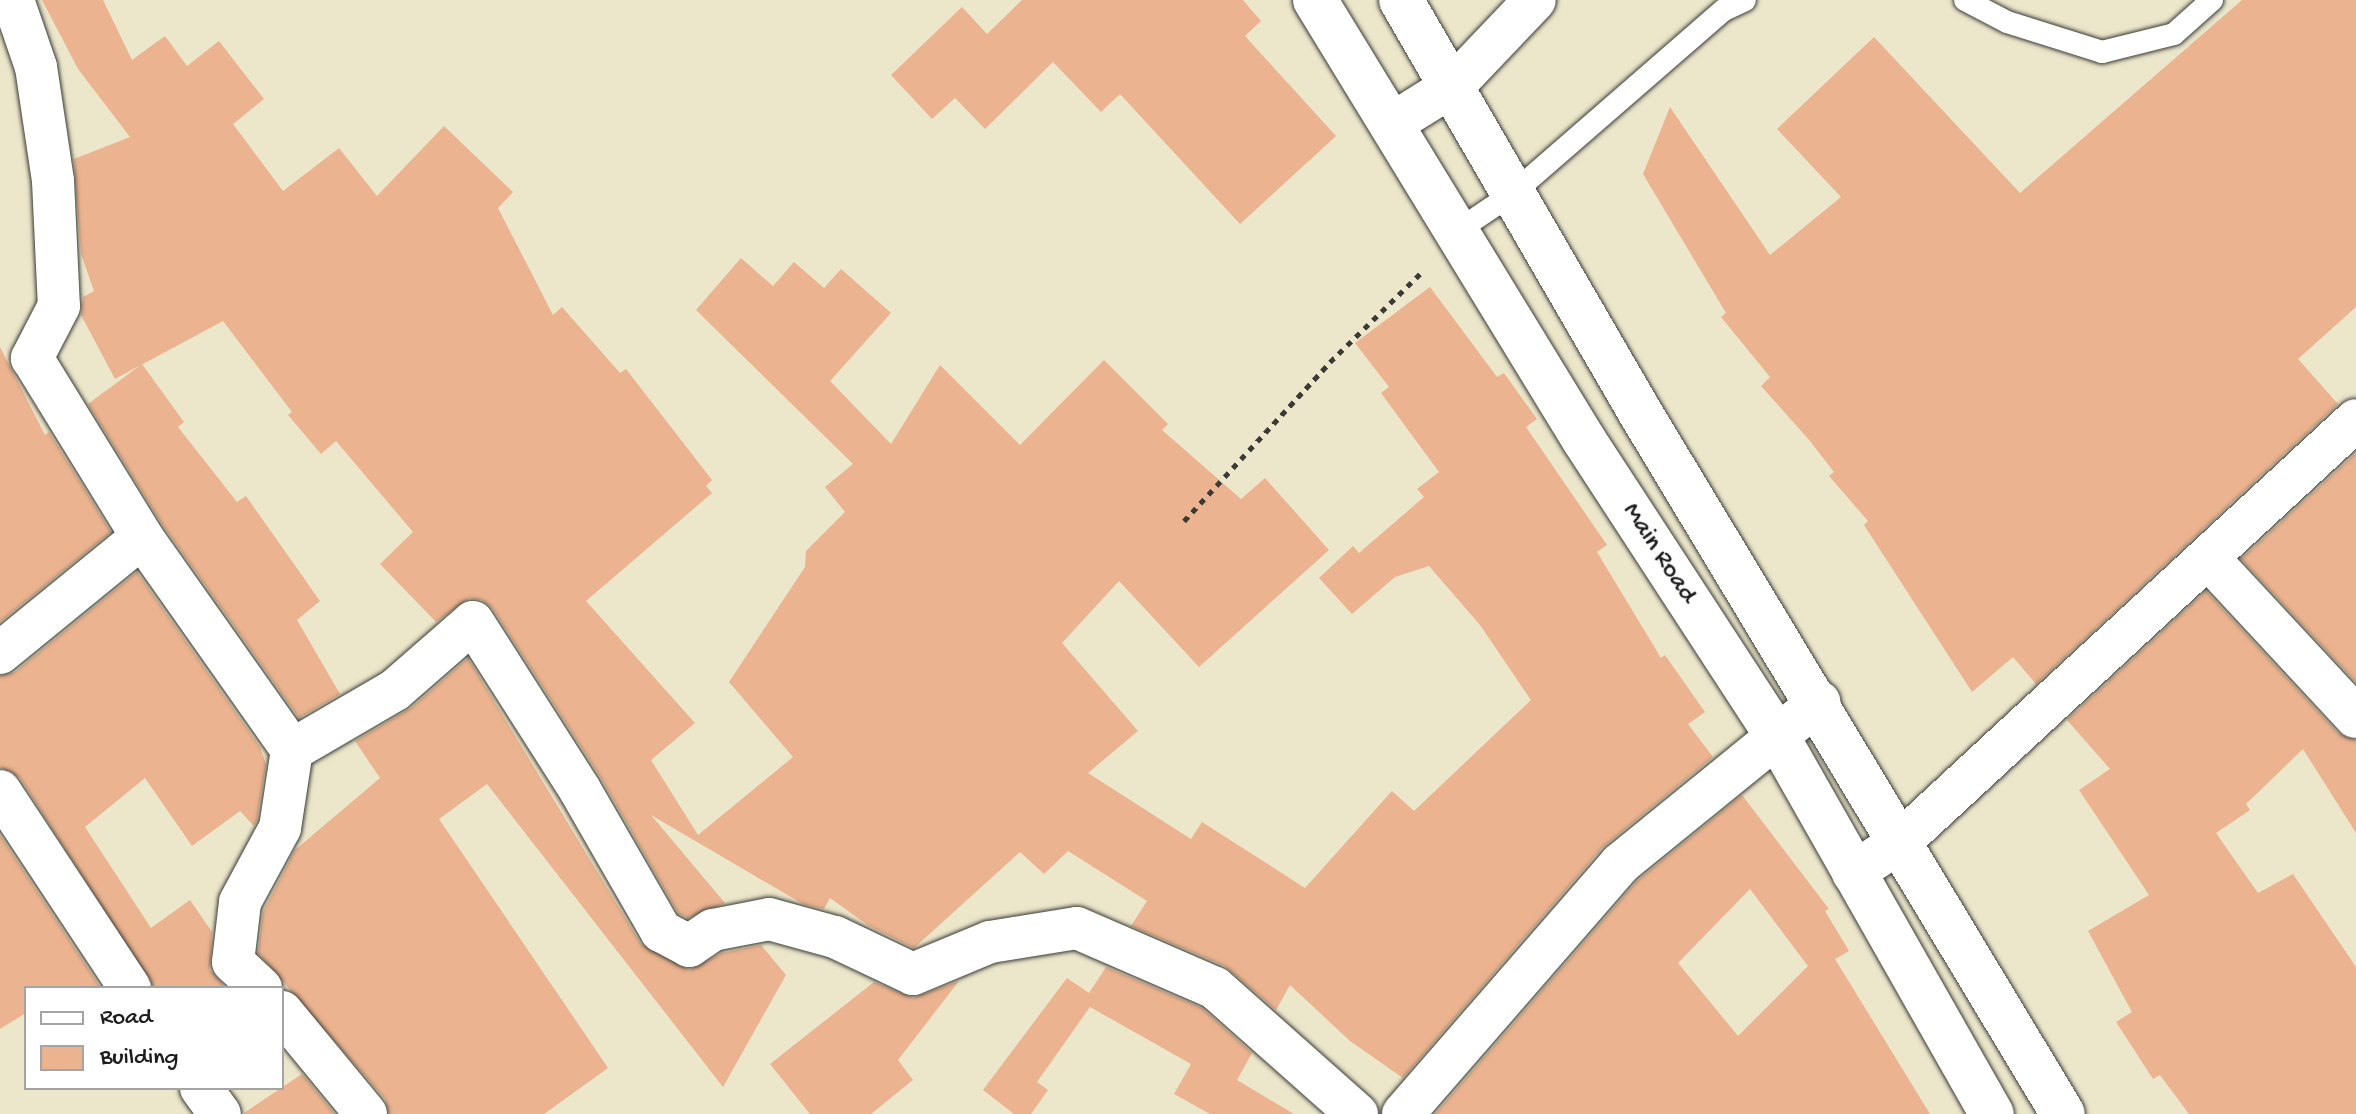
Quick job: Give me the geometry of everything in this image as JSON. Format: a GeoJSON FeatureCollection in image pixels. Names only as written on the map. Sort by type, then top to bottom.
{"type":"FeatureCollection","features":[{"type":"Feature","properties":{"kind":"main road","name":"Main Road"},"geometry":{"type":"LineString","coordinates":[[1315,0],[1460,229],[1584,440],[1777,736],[1992,1114]]}},
{"type":"Feature","properties":{"kind":"main road"},"geometry":{"type":"LineString","coordinates":[[1401,0],[1454,85],[1512,194],[2063,1114]]}},
{"type":"Feature","properties":{"kind":"street"},"geometry":{"type":"LineString","coordinates":[[13,0],[36,67],[53,181],[59,306],[32,358],[142,537],[292,750],[280,828],[240,902],[233,962],[259,986]]}},
{"type":"Feature","properties":{"kind":"street"},"geometry":{"type":"LineString","coordinates":[[1393,123],[1454,85],[1535,0]]}},
{"type":"Feature","properties":{"kind":"street"},"geometry":{"type":"LineString","coordinates":[[1853,873],[1900,842],[2356,420]]}},
{"type":"Feature","properties":{"kind":"street"},"geometry":{"type":"LineString","coordinates":[[0,653],[142,537]]}},
{"type":"Feature","properties":{"kind":"street"},"geometry":{"type":"LineString","coordinates":[[2208,558],[2356,717]]}},
{"type":"Feature","properties":{"kind":"street"},"geometry":{"type":"LineString","coordinates":[[292,750],[395,690],[473,622],[580,790],[661,931],[689,946],[713,930],[769,919],[835,937],[913,974],[990,942],[1077,928],[1215,988],[1357,1114]]}},
{"type":"Feature","properties":{"kind":"street"},"geometry":{"type":"LineString","coordinates":[[1403,1114],[1620,864],[1819,702]]}},
{"type":"Feature","properties":{"kind":"street"},"geometry":{"type":"LineString","coordinates":[[0,791],[129,986]]}},
{"type":"Feature","properties":{"kind":"street"},"geometry":{"type":"LineString","coordinates":[[284,1014],[366,1114]]}},
{"type":"Feature","properties":{"kind":"street"},"geometry":{"type":"LineString","coordinates":[[202,1090],[220,1114]]}},
{"type":"Feature","properties":{"kind":"lane"},"geometry":{"type":"LineString","coordinates":[[1460,229],[1512,194],[1724,10],[1745,0]]}},
{"type":"Feature","properties":{"kind":"lane"},"geometry":{"type":"LineString","coordinates":[[1965,0],[2007,22],[2102,52],[2174,34],[2212,0]]}},
{"type":"Feature","properties":{"kind":"path"},"geometry":{"type":"LineString","coordinates":[[1184,521],[1460,229]]}},
{"type":"Feature","properties":{"kind":"building"},"geometry":{"type":"Polygon","coordinates":[[[42,0],[103,0],[132,60],[165,36],[187,66],[219,41],[264,99],[233,124],[283,191],[339,148],[377,196],[444,126],[513,192],[498,208],[553,315],[562,307],[620,373],[626,369],[712,480],[706,486],[712,493],[586,601],[695,723],[651,760],[698,835],[793,757],[729,682],[805,567],[806,551],[845,512],[825,487],[853,464],[696,310],[741,258],[773,286],[794,262],[824,288],[841,269],[891,313],[830,381],[891,444],[940,365],[1020,445],[1104,360],[1168,424],[1162,430],[1241,499],[1265,478],[1329,550],[1199,667],[1119,581],[1062,643],[1138,731],[1088,773],[1191,839],[1202,822],[1305,888],[1392,791],[1414,811],[1531,700],[1480,625],[1429,566],[1395,577],[1352,614],[1319,578],[1353,546],[1359,553],[1424,497],[1417,489],[1439,472],[1381,393],[1389,387],[1355,343],[1430,287],[1497,377],[1504,373],[1537,419],[1526,427],[1607,545],[1597,552],[1661,658],[1665,655],[1705,712],[1688,724],[1713,757],[1602,848],[1403,1078],[1350,1041],[1290,985],[1276,1010],[1225,966],[1131,926],[1147,901],[1068,851],[1044,874],[1020,852],[914,948],[869,926],[830,898],[824,909],[803,904],[651,815],[725,903],[688,918],[678,913],[601,778],[493,609],[482,600],[469,598],[436,622],[380,564],[413,532],[336,441],[321,454],[288,415],[292,412],[223,321],[115,379],[81,315],[83,297],[94,291],[81,254],[74,159],[130,137],[78,69],[42,0]]]}},
{"type":"Feature","properties":{"kind":"building"},"geometry":{"type":"Polygon","coordinates":[[[1022,0],[1243,0],[1261,21],[1245,36],[1336,136],[1240,224],[1120,94],[1101,112],[1053,62],[985,129],[955,98],[932,119],[891,75],[962,7],[987,34],[1022,0]]]}},
{"type":"Feature","properties":{"kind":"building"},"geometry":{"type":"Polygon","coordinates":[[[2242,0],[2356,0],[2356,307],[2298,359],[2338,404],[2036,684],[2013,657],[1972,692],[1864,525],[1868,521],[1829,476],[1834,472],[1810,441],[1761,386],[1770,377],[1721,317],[1726,313],[1643,174],[1670,107],[1770,255],[1841,197],[1777,129],[1874,37],[2020,193],[2242,0]]]}},
{"type":"Feature","properties":{"kind":"building"},"geometry":{"type":"Polygon","coordinates":[[[0,347],[45,435],[49,432],[111,532],[0,622],[0,347]]]}},
{"type":"Feature","properties":{"kind":"building"},"geometry":{"type":"Polygon","coordinates":[[[142,364],[184,422],[178,427],[237,502],[246,496],[320,601],[297,620],[340,694],[299,718],[162,524],[88,404],[142,364]]]}},
{"type":"Feature","properties":{"kind":"building"},"geometry":{"type":"Polygon","coordinates":[[[2356,453],[2356,682],[2241,559],[2356,453]]]}},
{"type":"Feature","properties":{"kind":"building"},"geometry":{"type":"Polygon","coordinates":[[[137,572],[260,747],[266,764],[254,826],[240,811],[192,846],[145,778],[85,827],[151,928],[190,900],[212,932],[210,970],[224,986],[153,986],[20,778],[0,767],[0,676],[15,672],[137,572]]]}},
{"type":"Feature","properties":{"kind":"building"},"geometry":{"type":"Polygon","coordinates":[[[2206,591],[2338,733],[2356,740],[2356,833],[2303,749],[2246,804],[2250,810],[2216,833],[2258,893],[2293,874],[2356,967],[2356,1114],[2189,1114],[2160,1075],[2153,1079],[2116,1022],[2132,1012],[2088,931],[2149,895],[2079,790],[2110,769],[2067,720],[2206,591]]]}},
{"type":"Feature","properties":{"kind":"building"},"geometry":{"type":"Polygon","coordinates":[[[468,658],[641,944],[689,970],[722,953],[761,945],[786,975],[723,1087],[487,784],[439,819],[608,1068],[544,1114],[389,1114],[385,1099],[258,953],[263,912],[295,850],[380,778],[355,741],[411,708],[468,658]]]}},
{"type":"Feature","properties":{"kind":"building"},"geometry":{"type":"Polygon","coordinates":[[[1742,795],[1829,909],[1825,911],[1849,951],[1835,959],[1930,1114],[1435,1114],[1637,881],[1742,795]],[[1750,889],[1678,963],[1738,1036],[1808,966],[1750,889]]]}},
{"type":"Feature","properties":{"kind":"building"},"geometry":{"type":"Polygon","coordinates":[[[0,835],[100,986],[24,986],[24,1014],[0,1029],[0,835]]]}},
{"type":"Feature","properties":{"kind":"building"},"geometry":{"type":"Polygon","coordinates":[[[1106,967],[1202,1008],[1252,1053],[1237,1080],[1294,1114],[1210,1114],[1174,1094],[1191,1064],[1090,1007],[1037,1082],[1048,1090],[1031,1114],[1014,1114],[983,1090],[1067,978],[1089,993],[1106,967]]]}},
{"type":"Feature","properties":{"kind":"building"},"geometry":{"type":"Polygon","coordinates":[[[959,981],[898,1060],[913,1080],[871,1114],[810,1114],[770,1064],[874,982],[913,998],[959,981]]]}},
{"type":"Feature","properties":{"kind":"building"},"geometry":{"type":"Polygon","coordinates":[[[302,1074],[335,1114],[244,1114],[278,1090],[284,1090],[284,1086],[302,1074]]]}}]}
